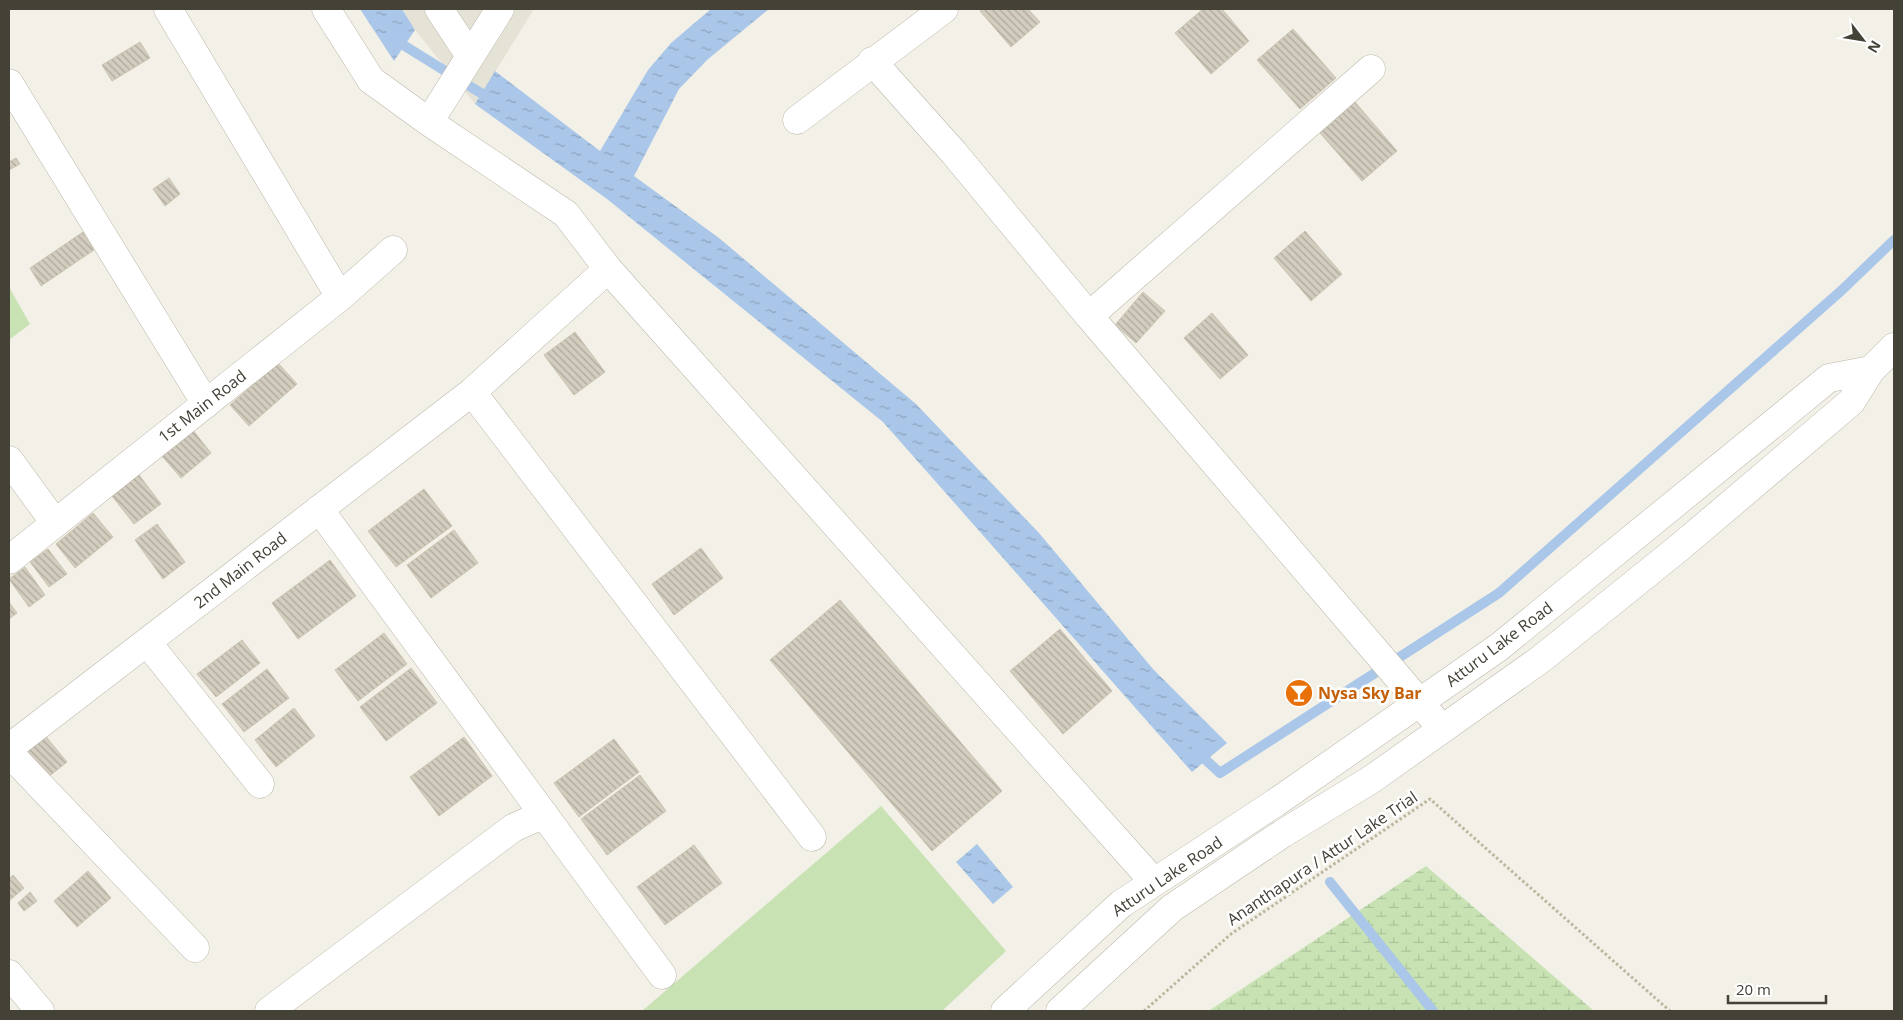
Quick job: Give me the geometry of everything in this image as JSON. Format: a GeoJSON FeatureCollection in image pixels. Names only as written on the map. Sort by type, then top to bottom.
{"type":"FeatureCollection","features":[{"type":"Feature","properties":{"kind":"street"},"geometry":{"type":"LineString","coordinates":[[168,9],[340,297]]}},
{"type":"Feature","properties":{"kind":"street"},"geometry":{"type":"LineString","coordinates":[[326,9],[371,80],[429,122],[566,214],[608,269],[1154,882]]}},
{"type":"Feature","properties":{"kind":"street"},"geometry":{"type":"LineString","coordinates":[[439,9],[470,56]]}},
{"type":"Feature","properties":{"kind":"street"},"geometry":{"type":"LineString","coordinates":[[429,122],[500,9]]}},
{"type":"Feature","properties":{"kind":"street"},"geometry":{"type":"LineString","coordinates":[[797,120],[872,61],[944,9]]}},
{"type":"Feature","properties":{"kind":"street"},"geometry":{"type":"LineString","coordinates":[[872,61],[954,153],[1089,316],[1442,729]]}},
{"type":"Feature","properties":{"kind":"street"},"geometry":{"type":"LineString","coordinates":[[1089,316],[1371,69]]}},
{"type":"Feature","properties":{"kind":"street"},"geometry":{"type":"LineString","coordinates":[[9,83],[206,404]]}},
{"type":"Feature","properties":{"kind":"street","name":"1st Main Road"},"geometry":{"type":"LineString","coordinates":[[9,560],[340,297],[393,250]]}},
{"type":"Feature","properties":{"kind":"street","name":"2nd Main Road"},"geometry":{"type":"LineString","coordinates":[[9,748],[472,392],[608,269]]}},
{"type":"Feature","properties":{"kind":"street","name":"Atturu Lake Road"},"geometry":{"type":"LineString","coordinates":[[1060,1011],[1172,908],[1282,834],[1372,779],[1541,659],[1687,541],[1851,402],[1871,370],[1894,347]]}},
{"type":"Feature","properties":{"kind":"street","name":"Atturu Lake Road"},"geometry":{"type":"LineString","coordinates":[[1005,1011],[1121,904],[1275,803],[1499,647],[1829,378],[1871,370]]}},
{"type":"Feature","properties":{"kind":"street"},"geometry":{"type":"LineString","coordinates":[[472,392],[812,837]]}},
{"type":"Feature","properties":{"kind":"street"},"geometry":{"type":"LineString","coordinates":[[9,460],[55,523]]}},
{"type":"Feature","properties":{"kind":"street"},"geometry":{"type":"LineString","coordinates":[[319,509],[662,975]]}},
{"type":"Feature","properties":{"kind":"street"},"geometry":{"type":"LineString","coordinates":[[147,642],[260,784]]}},
{"type":"Feature","properties":{"kind":"street"},"geometry":{"type":"LineString","coordinates":[[9,753],[195,948]]}},
{"type":"Feature","properties":{"kind":"street"},"geometry":{"type":"LineString","coordinates":[[268,1011],[513,828],[544,814]]}},
{"type":"Feature","properties":{"kind":"street"},"geometry":{"type":"LineString","coordinates":[[9,974],[40,1011]]}},
{"type":"Feature","properties":{"kind":"path","name":"Ananthapura / Attur Lake Trial"},"geometry":{"type":"LineString","coordinates":[[1144,1011],[1232,934],[1430,798],[1670,1011]]}},
{"type":"Feature","properties":{"kind":"shaded area"},"geometry":{"type":"Polygon","coordinates":[[[402,9],[534,9],[475,104],[415,30],[402,9]]]}},
{"type":"Feature","properties":{"kind":"green space"},"geometry":{"type":"Polygon","coordinates":[[[9,287],[30,324],[9,340],[9,287]]]}},
{"type":"Feature","properties":{"kind":"green space"},"geometry":{"type":"Polygon","coordinates":[[[881,806],[1006,951],[942,1011],[642,1011],[881,806]]]}},
{"type":"Feature","properties":{"kind":"green space"},"geometry":{"type":"Polygon","coordinates":[[[1426,866],[1594,1011],[1210,1010],[1426,866]]]}},
{"type":"Feature","properties":{"kind":"water"},"geometry":{"type":"Polygon","coordinates":[[[360,9],[402,9],[415,30],[394,61],[360,9]]]}},
{"type":"Feature","properties":{"kind":"water"},"geometry":{"type":"Polygon","coordinates":[[[711,9],[769,9],[707,60],[679,89],[634,176],[719,238],[916,404],[1039,533],[1153,669],[1227,743],[1192,772],[883,422],[607,199],[475,104],[495,71],[600,151],[648,70],[671,43],[711,9]]]}},
{"type":"Feature","properties":{"kind":"water"},"geometry":{"type":"Polygon","coordinates":[[[977,844],[1013,887],[993,904],[956,862],[977,844]]]}},
{"type":"Feature","properties":{"kind":"building"},"geometry":{"type":"Polygon","coordinates":[[[983,9],[1028,9],[1040,22],[1011,47],[980,11],[983,9]]]}},
{"type":"Feature","properties":{"kind":"building"},"geometry":{"type":"Polygon","coordinates":[[[1203,9],[1222,9],[1249,41],[1211,74],[1175,33],[1203,9]]]}},
{"type":"Feature","properties":{"kind":"building"},"geometry":{"type":"Polygon","coordinates":[[[1293,29],[1336,78],[1300,109],[1257,60],[1293,29]]]}},
{"type":"Feature","properties":{"kind":"building"},"geometry":{"type":"Polygon","coordinates":[[[140,42],[150,58],[112,81],[102,65],[140,42]]]}},
{"type":"Feature","properties":{"kind":"building"},"geometry":{"type":"Polygon","coordinates":[[[1355,102],[1397,151],[1362,181],[1320,133],[1355,102]]]}},
{"type":"Feature","properties":{"kind":"building"},"geometry":{"type":"Polygon","coordinates":[[[16,158],[20,164],[9,170],[9,162],[16,158]]]}},
{"type":"Feature","properties":{"kind":"building"},"geometry":{"type":"Polygon","coordinates":[[[169,178],[180,194],[165,206],[153,189],[169,178]]]}},
{"type":"Feature","properties":{"kind":"building"},"geometry":{"type":"Polygon","coordinates":[[[1305,231],[1342,274],[1311,301],[1274,258],[1305,231]]]}},
{"type":"Feature","properties":{"kind":"building"},"geometry":{"type":"Polygon","coordinates":[[[83,232],[94,250],[41,286],[30,268],[83,232]]]}},
{"type":"Feature","properties":{"kind":"building"},"geometry":{"type":"Polygon","coordinates":[[[1143,292],[1165,311],[1136,343],[1115,325],[1143,292]]]}},
{"type":"Feature","properties":{"kind":"building"},"geometry":{"type":"Polygon","coordinates":[[[1212,313],[1248,355],[1220,379],[1184,338],[1212,313]]]}},
{"type":"Feature","properties":{"kind":"building"},"geometry":{"type":"Polygon","coordinates":[[[575,332],[605,372],[574,395],[544,355],[575,332]]]}},
{"type":"Feature","properties":{"kind":"building"},"geometry":{"type":"Polygon","coordinates":[[[278,363],[297,384],[249,426],[230,405],[278,363]]]}},
{"type":"Feature","properties":{"kind":"building"},"geometry":{"type":"Polygon","coordinates":[[[192,429],[211,453],[181,478],[161,455],[192,429]]]}},
{"type":"Feature","properties":{"kind":"building"},"geometry":{"type":"Polygon","coordinates":[[[139,475],[161,504],[134,524],[112,496],[139,475]]]}},
{"type":"Feature","properties":{"kind":"building"},"geometry":{"type":"Polygon","coordinates":[[[424,489],[452,526],[396,567],[368,531],[424,489]]]}},
{"type":"Feature","properties":{"kind":"building"},"geometry":{"type":"Polygon","coordinates":[[[93,513],[113,537],[75,568],[56,544],[93,513]]]}},
{"type":"Feature","properties":{"kind":"building"},"geometry":{"type":"Polygon","coordinates":[[[157,524],[185,562],[163,579],[135,540],[157,524]]]}},
{"type":"Feature","properties":{"kind":"building"},"geometry":{"type":"Polygon","coordinates":[[[454,530],[478,563],[431,598],[407,565],[454,530]]]}},
{"type":"Feature","properties":{"kind":"building"},"geometry":{"type":"Polygon","coordinates":[[[701,548],[723,578],[674,615],[652,584],[701,548]]]}},
{"type":"Feature","properties":{"kind":"building"},"geometry":{"type":"Polygon","coordinates":[[[48,549],[67,574],[49,587],[30,562],[48,549]]]}},
{"type":"Feature","properties":{"kind":"building"},"geometry":{"type":"Polygon","coordinates":[[[330,560],[356,596],[298,639],[272,603],[330,560]]]}},
{"type":"Feature","properties":{"kind":"building"},"geometry":{"type":"Polygon","coordinates":[[[25,567],[45,595],[29,607],[9,579],[25,567]]]}},
{"type":"Feature","properties":{"kind":"building"},"geometry":{"type":"Polygon","coordinates":[[[840,600],[1002,791],[932,851],[770,660],[840,600]]]}},
{"type":"Feature","properties":{"kind":"building"},"geometry":{"type":"Polygon","coordinates":[[[9,602],[17,613],[9,619],[9,602]]]}},
{"type":"Feature","properties":{"kind":"building"},"geometry":{"type":"Polygon","coordinates":[[[1060,629],[1112,691],[1063,734],[1010,671],[1060,629]]]}},
{"type":"Feature","properties":{"kind":"building"},"geometry":{"type":"Polygon","coordinates":[[[384,633],[407,664],[358,701],[335,670],[384,633]]]}},
{"type":"Feature","properties":{"kind":"building"},"geometry":{"type":"Polygon","coordinates":[[[242,640],[260,663],[216,697],[197,674],[242,640]]]}},
{"type":"Feature","properties":{"kind":"building"},"geometry":{"type":"Polygon","coordinates":[[[411,668],[437,703],[386,741],[360,707],[411,668]]]}},
{"type":"Feature","properties":{"kind":"building"},"geometry":{"type":"Polygon","coordinates":[[[267,669],[289,698],[244,732],[222,704],[267,669]]]}},
{"type":"Feature","properties":{"kind":"building"},"geometry":{"type":"Polygon","coordinates":[[[294,708],[315,736],[276,767],[255,740],[294,708]]]}},
{"type":"Feature","properties":{"kind":"building"},"geometry":{"type":"Polygon","coordinates":[[[43,733],[67,762],[47,778],[23,749],[43,733]]]}},
{"type":"Feature","properties":{"kind":"building"},"geometry":{"type":"Polygon","coordinates":[[[464,737],[492,776],[439,816],[410,777],[464,737]]]}},
{"type":"Feature","properties":{"kind":"building"},"geometry":{"type":"Polygon","coordinates":[[[614,739],[639,772],[579,817],[554,783],[614,739]]]}},
{"type":"Feature","properties":{"kind":"building"},"geometry":{"type":"Polygon","coordinates":[[[640,775],[666,811],[607,855],[581,819],[640,775]]]}},
{"type":"Feature","properties":{"kind":"building"},"geometry":{"type":"Polygon","coordinates":[[[694,845],[722,883],[665,925],[637,887],[694,845]]]}},
{"type":"Feature","properties":{"kind":"building"},"geometry":{"type":"Polygon","coordinates":[[[88,871],[111,898],[77,927],[54,901],[88,871]]]}},
{"type":"Feature","properties":{"kind":"building"},"geometry":{"type":"Polygon","coordinates":[[[13,875],[24,888],[9,901],[9,879],[13,875]]]}},
{"type":"Feature","properties":{"kind":"building"},"geometry":{"type":"Polygon","coordinates":[[[30,892],[37,901],[24,911],[18,903],[30,892]]]}},
{"type":"Feature","properties":{"kind":"waterway"},"geometry":{"type":"LineString","coordinates":[[396,37],[400,43],[492,100]]}},
{"type":"Feature","properties":{"kind":"waterway"},"geometry":{"type":"LineString","coordinates":[[1196,751],[1220,773],[1499,593],[1842,290],[1894,240]]}},
{"type":"Feature","properties":{"kind":"waterway"},"geometry":{"type":"LineString","coordinates":[[1330,882],[1433,1011]]}},
{"type":"Feature","properties":{"kind":"place","name":"Nysa Sky Bar"},"geometry":{"type":"Point","coordinates":[1299,693]}}]}
